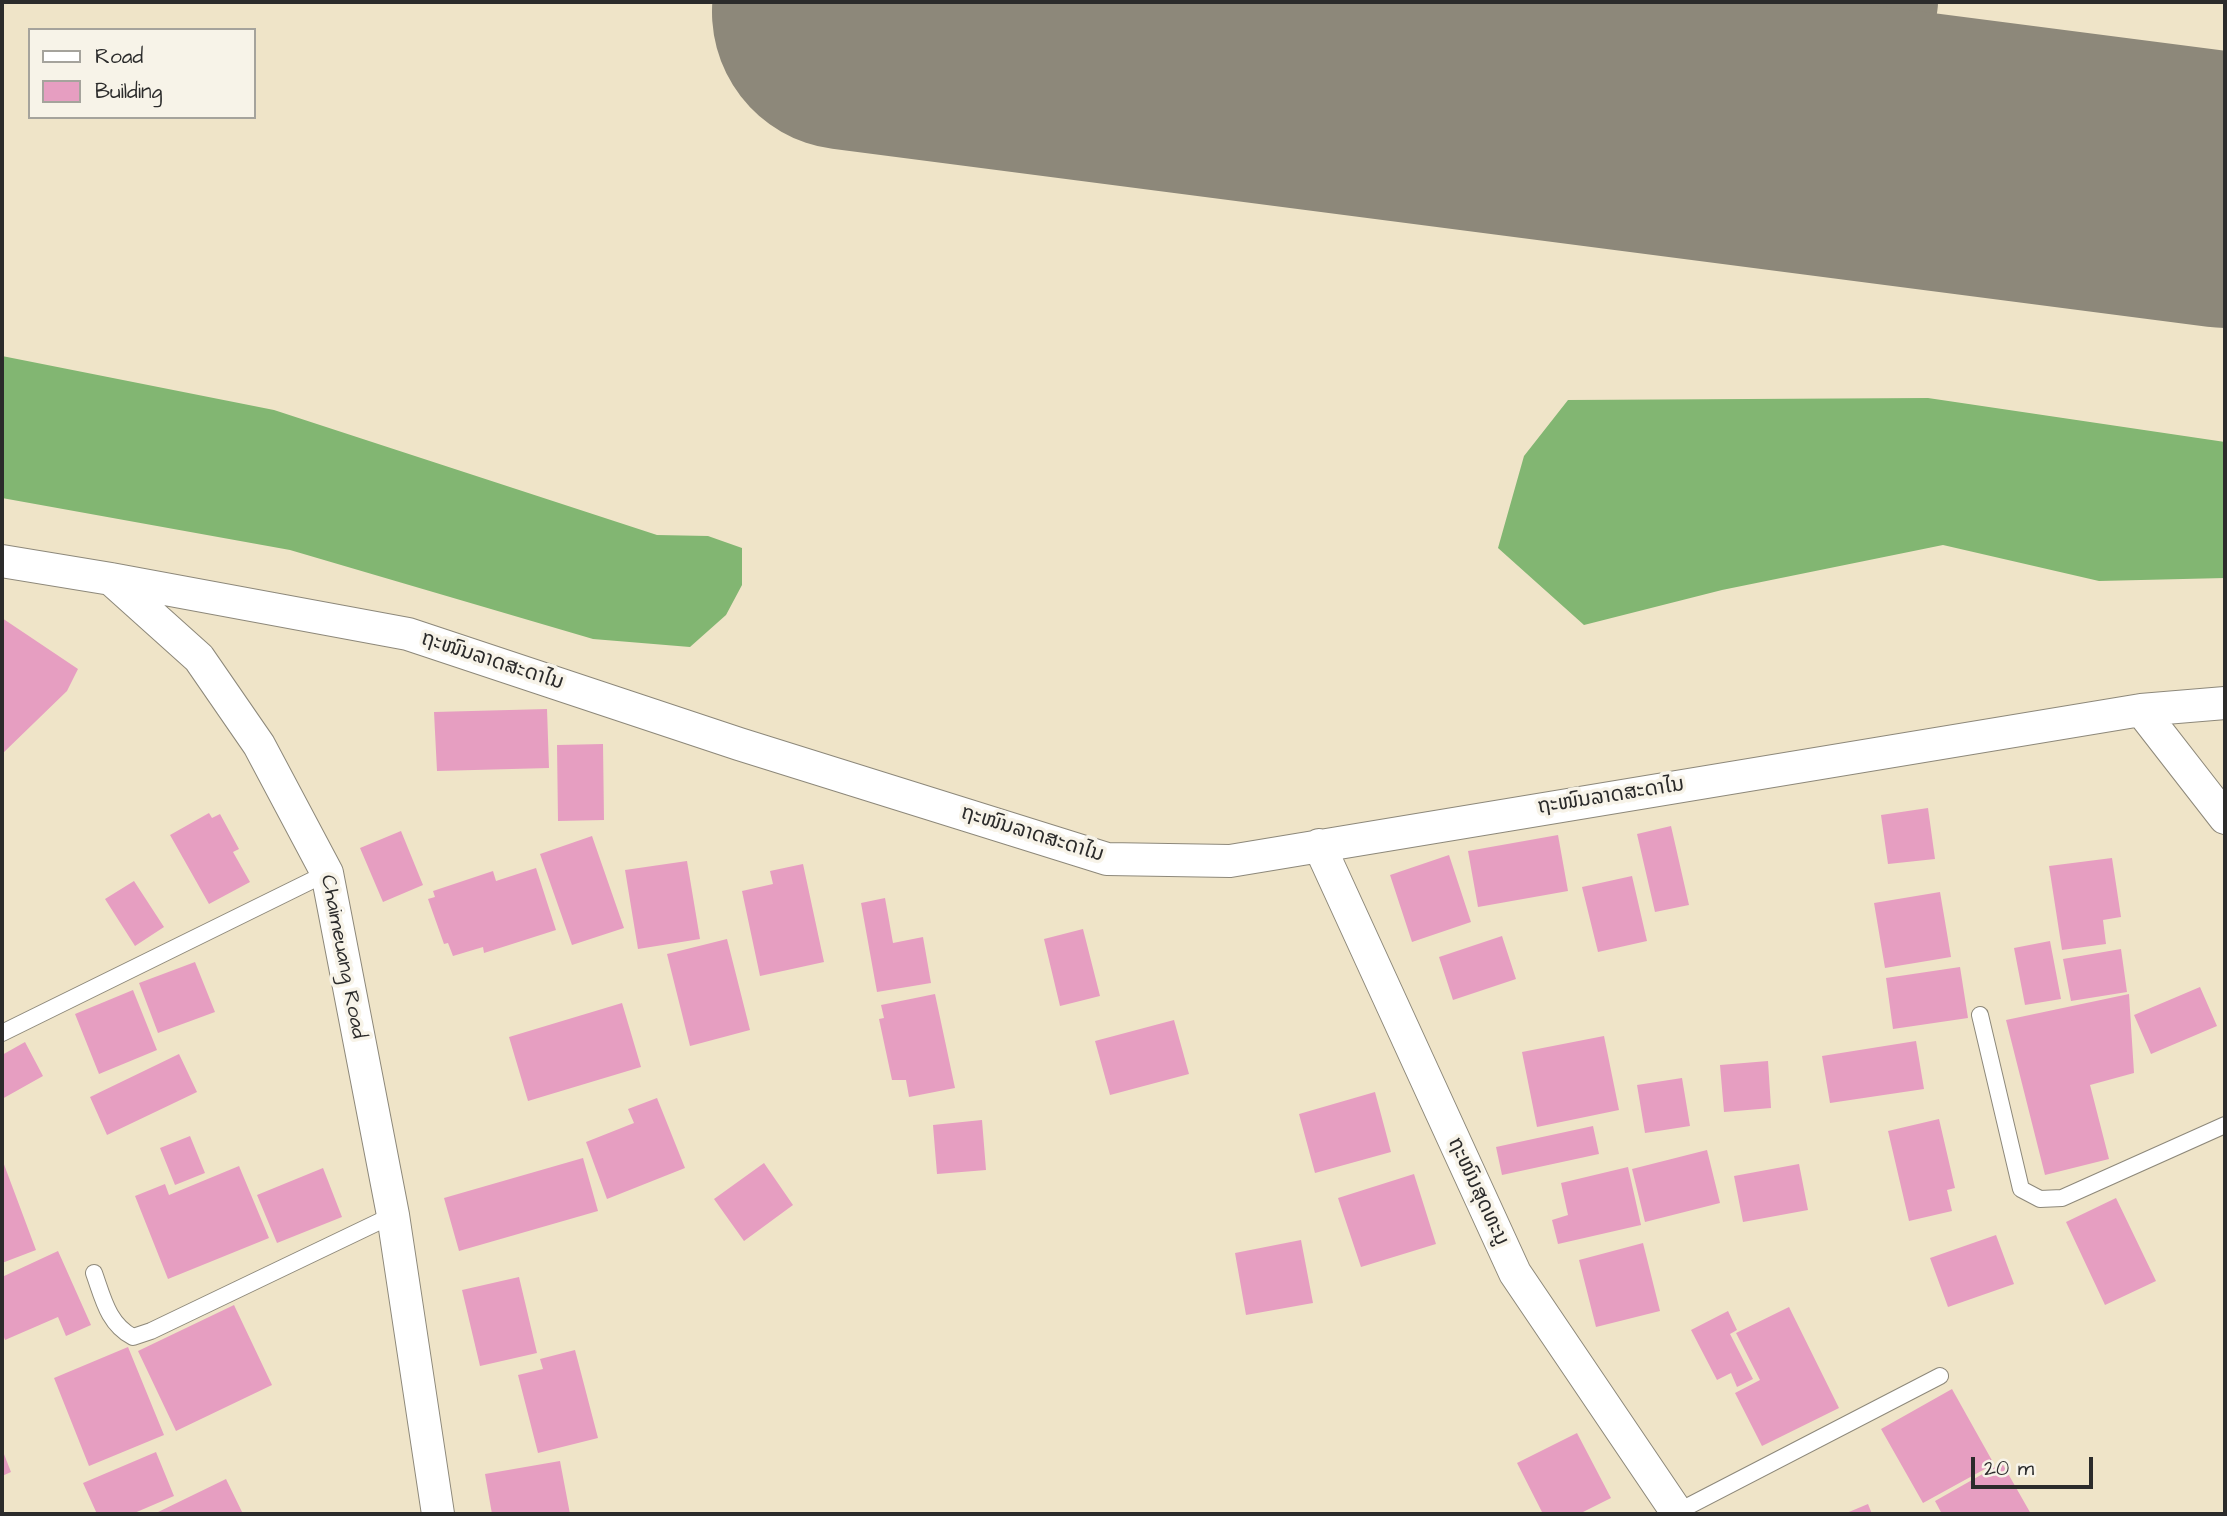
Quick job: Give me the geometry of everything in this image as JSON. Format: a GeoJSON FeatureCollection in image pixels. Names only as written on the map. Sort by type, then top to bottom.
{"type":"FeatureCollection","features":[{"type":"Feature","properties":{"kind":"street"},"geometry":{"type":"LineString","coordinates":[[2,561],[111,579]]}},
{"type":"Feature","properties":{"kind":"street","name":"ຖະໜົນລາດສະດາໄນ"},"geometry":{"type":"LineString","coordinates":[[111,579],[408,634],[740,744],[1107,859],[1230,861],[2141,710],[2225,702]]}},
{"type":"Feature","properties":{"kind":"street","name":"Chaimeuang Road"},"geometry":{"type":"LineString","coordinates":[[111,579],[199,658],[259,745],[327,873],[393,1215],[438,1514]]}},
{"type":"Feature","properties":{"kind":"street"},"geometry":{"type":"LineString","coordinates":[[2141,710],[2225,818]]}},
{"type":"Feature","properties":{"kind":"street","name":"ຖະໜົນສຸດທະນູ"},"geometry":{"type":"LineString","coordinates":[[1318,845],[1514,1273],[1678,1513]]}},
{"type":"Feature","properties":{"kind":"lane"},"geometry":{"type":"LineString","coordinates":[[2,1033],[327,873]]}},
{"type":"Feature","properties":{"kind":"lane"},"geometry":{"type":"LineString","coordinates":[[1980,1015],[2021,1189],[2040,1199],[2062,1198],[2225,1125]]}},
{"type":"Feature","properties":{"kind":"lane"},"geometry":{"type":"LineString","coordinates":[[94,1273],[107,1310],[120,1330],[133,1337],[151,1331],[393,1215]]}},
{"type":"Feature","properties":{"kind":"lane"},"geometry":{"type":"LineString","coordinates":[[1678,1513],[1940,1376]]}},
{"type":"Feature","properties":{"kind":"green space"},"geometry":{"type":"Polygon","coordinates":[[[2,356],[274,410],[657,535],[708,536],[742,548],[742,585],[726,615],[690,647],[593,639],[290,550],[2,498],[2,356]]]}},
{"type":"Feature","properties":{"kind":"green space"},"geometry":{"type":"Polygon","coordinates":[[[1928,398],[2225,442],[2225,578],[2099,581],[1943,545],[1722,590],[1584,625],[1498,548],[1524,456],[1568,400],[1928,398]]]}},
{"type":"Feature","properties":{"kind":"building"},"geometry":{"type":"Polygon","coordinates":[[[2,618],[78,669],[67,691],[2,754],[2,618]]]}},
{"type":"Feature","properties":{"kind":"building"},"geometry":{"type":"Polygon","coordinates":[[[547,709],[549,768],[437,771],[434,712],[547,709]]]}},
{"type":"Feature","properties":{"kind":"building"},"geometry":{"type":"Polygon","coordinates":[[[603,744],[604,820],[558,821],[557,745],[603,744]]]}},
{"type":"Feature","properties":{"kind":"building"},"geometry":{"type":"Polygon","coordinates":[[[1928,808],[1935,859],[1888,864],[1881,815],[1928,808]]]}},
{"type":"Feature","properties":{"kind":"building"},"geometry":{"type":"Polygon","coordinates":[[[209,813],[212,818],[220,814],[239,849],[233,852],[250,882],[209,904],[170,835],[209,813]]]}},
{"type":"Feature","properties":{"kind":"building"},"geometry":{"type":"Polygon","coordinates":[[[1671,826],[1689,905],[1655,912],[1637,834],[1671,826]]]}},
{"type":"Feature","properties":{"kind":"building"},"geometry":{"type":"Polygon","coordinates":[[[401,831],[423,885],[383,902],[360,848],[401,831]]]}},
{"type":"Feature","properties":{"kind":"building"},"geometry":{"type":"Polygon","coordinates":[[[1558,835],[1568,891],[1478,907],[1468,851],[1558,835]]]}},
{"type":"Feature","properties":{"kind":"building"},"geometry":{"type":"Polygon","coordinates":[[[592,836],[624,928],[572,945],[540,854],[592,836]]]}},
{"type":"Feature","properties":{"kind":"building"},"geometry":{"type":"Polygon","coordinates":[[[1449,855],[1471,922],[1412,942],[1390,875],[1449,855]]]}},
{"type":"Feature","properties":{"kind":"building"},"geometry":{"type":"Polygon","coordinates":[[[2112,858],[2121,917],[2103,920],[2106,944],[2062,950],[2049,866],[2112,858]]]}},
{"type":"Feature","properties":{"kind":"building"},"geometry":{"type":"Polygon","coordinates":[[[687,861],[700,939],[638,949],[625,870],[687,861]]]}},
{"type":"Feature","properties":{"kind":"building"},"geometry":{"type":"Polygon","coordinates":[[[803,864],[824,962],[760,976],[742,891],[773,884],[770,871],[803,864]]]}},
{"type":"Feature","properties":{"kind":"building"},"geometry":{"type":"Polygon","coordinates":[[[536,868],[556,930],[484,953],[483,947],[453,956],[448,943],[444,944],[428,899],[435,897],[433,891],[493,871],[496,881],[536,868]]]}},
{"type":"Feature","properties":{"kind":"building"},"geometry":{"type":"Polygon","coordinates":[[[1632,876],[1647,941],[1598,952],[1582,887],[1632,876]]]}},
{"type":"Feature","properties":{"kind":"building"},"geometry":{"type":"Polygon","coordinates":[[[134,881],[164,927],[135,946],[105,899],[134,881]]]}},
{"type":"Feature","properties":{"kind":"building"},"geometry":{"type":"Polygon","coordinates":[[[1940,892],[1951,957],[1885,968],[1874,903],[1940,892]]]}},
{"type":"Feature","properties":{"kind":"building"},"geometry":{"type":"Polygon","coordinates":[[[885,898],[893,943],[923,937],[931,983],[877,992],[861,903],[885,898]]]}},
{"type":"Feature","properties":{"kind":"building"},"geometry":{"type":"Polygon","coordinates":[[[1083,929],[1100,996],[1060,1006],[1044,939],[1083,929]]]}},
{"type":"Feature","properties":{"kind":"building"},"geometry":{"type":"Polygon","coordinates":[[[1502,936],[1516,979],[1453,1000],[1439,957],[1502,936]]]}},
{"type":"Feature","properties":{"kind":"building"},"geometry":{"type":"Polygon","coordinates":[[[727,939],[750,1030],[690,1046],[667,954],[727,939]]]}},
{"type":"Feature","properties":{"kind":"building"},"geometry":{"type":"Polygon","coordinates":[[[2050,941],[2061,999],[2025,1005],[2014,948],[2050,941]]]}},
{"type":"Feature","properties":{"kind":"building"},"geometry":{"type":"Polygon","coordinates":[[[2121,949],[2127,992],[2071,1001],[2063,959],[2121,949]]]}},
{"type":"Feature","properties":{"kind":"building"},"geometry":{"type":"Polygon","coordinates":[[[195,962],[215,1012],[158,1033],[139,983],[195,962]]]}},
{"type":"Feature","properties":{"kind":"building"},"geometry":{"type":"Polygon","coordinates":[[[1960,967],[1968,1018],[1893,1029],[1886,978],[1960,967]]]}},
{"type":"Feature","properties":{"kind":"building"},"geometry":{"type":"Polygon","coordinates":[[[2200,987],[2217,1026],[2151,1054],[2134,1015],[2200,987]]]}},
{"type":"Feature","properties":{"kind":"building"},"geometry":{"type":"Polygon","coordinates":[[[133,990],[157,1050],[99,1074],[75,1014],[133,990]]]}},
{"type":"Feature","properties":{"kind":"building"},"geometry":{"type":"Polygon","coordinates":[[[935,994],[955,1088],[909,1097],[906,1080],[892,1080],[879,1019],[884,1018],[881,1005],[935,994]]]}},
{"type":"Feature","properties":{"kind":"building"},"geometry":{"type":"Polygon","coordinates":[[[2129,994],[2134,1073],[2090,1085],[2109,1159],[2045,1175],[2006,1020],[2129,994]]]}},
{"type":"Feature","properties":{"kind":"building"},"geometry":{"type":"Polygon","coordinates":[[[622,1003],[641,1067],[528,1101],[509,1037],[622,1003]]]}},
{"type":"Feature","properties":{"kind":"building"},"geometry":{"type":"Polygon","coordinates":[[[1174,1020],[1189,1074],[1110,1095],[1095,1041],[1174,1020]]]}},
{"type":"Feature","properties":{"kind":"building"},"geometry":{"type":"Polygon","coordinates":[[[1604,1036],[1619,1110],[1537,1127],[1522,1052],[1604,1036]]]}},
{"type":"Feature","properties":{"kind":"building"},"geometry":{"type":"Polygon","coordinates":[[[1916,1041],[1924,1089],[1830,1103],[1822,1056],[1916,1041]]]}},
{"type":"Feature","properties":{"kind":"building"},"geometry":{"type":"Polygon","coordinates":[[[25,1042],[43,1076],[2,1099],[2,1055],[25,1042]]]}},
{"type":"Feature","properties":{"kind":"building"},"geometry":{"type":"Polygon","coordinates":[[[179,1054],[197,1092],[107,1135],[90,1097],[179,1054]]]}},
{"type":"Feature","properties":{"kind":"building"},"geometry":{"type":"Polygon","coordinates":[[[1768,1061],[1771,1108],[1724,1112],[1720,1065],[1768,1061]]]}},
{"type":"Feature","properties":{"kind":"building"},"geometry":{"type":"Polygon","coordinates":[[[1682,1078],[1690,1126],[1645,1133],[1637,1085],[1682,1078]]]}},
{"type":"Feature","properties":{"kind":"building"},"geometry":{"type":"Polygon","coordinates":[[[1375,1092],[1391,1152],[1315,1173],[1299,1114],[1375,1092]]]}},
{"type":"Feature","properties":{"kind":"building"},"geometry":{"type":"Polygon","coordinates":[[[657,1098],[685,1168],[607,1199],[586,1142],[634,1123],[628,1109],[657,1098]]]}},
{"type":"Feature","properties":{"kind":"building"},"geometry":{"type":"Polygon","coordinates":[[[1939,1119],[1955,1188],[1947,1190],[1952,1211],[1909,1221],[1888,1131],[1939,1119]]]}},
{"type":"Feature","properties":{"kind":"building"},"geometry":{"type":"Polygon","coordinates":[[[982,1120],[986,1170],[937,1174],[933,1125],[982,1120]]]}},
{"type":"Feature","properties":{"kind":"building"},"geometry":{"type":"Polygon","coordinates":[[[1593,1126],[1599,1154],[1502,1175],[1496,1147],[1593,1126]]]}},
{"type":"Feature","properties":{"kind":"building"},"geometry":{"type":"Polygon","coordinates":[[[190,1136],[205,1173],[175,1185],[160,1148],[190,1136]]]}},
{"type":"Feature","properties":{"kind":"building"},"geometry":{"type":"Polygon","coordinates":[[[1707,1150],[1720,1203],[1645,1222],[1632,1169],[1707,1150]]]}},
{"type":"Feature","properties":{"kind":"building"},"geometry":{"type":"Polygon","coordinates":[[[583,1158],[598,1211],[459,1251],[444,1198],[583,1158]]]}},
{"type":"Feature","properties":{"kind":"building"},"geometry":{"type":"Polygon","coordinates":[[[2,1159],[36,1250],[2,1263],[2,1159]]]}},
{"type":"Feature","properties":{"kind":"building"},"geometry":{"type":"Polygon","coordinates":[[[764,1163],[793,1205],[744,1241],[714,1199],[764,1163]]]}},
{"type":"Feature","properties":{"kind":"building"},"geometry":{"type":"Polygon","coordinates":[[[1799,1164],[1808,1210],[1743,1222],[1734,1176],[1799,1164]]]}},
{"type":"Feature","properties":{"kind":"building"},"geometry":{"type":"Polygon","coordinates":[[[239,1166],[269,1238],[168,1279],[135,1196],[165,1184],[169,1195],[239,1166]]]}},
{"type":"Feature","properties":{"kind":"building"},"geometry":{"type":"Polygon","coordinates":[[[1628,1167],[1641,1225],[1558,1244],[1552,1220],[1568,1215],[1561,1183],[1628,1167]]]}},
{"type":"Feature","properties":{"kind":"building"},"geometry":{"type":"Polygon","coordinates":[[[323,1168],[342,1217],[277,1243],[257,1195],[323,1168]]]}},
{"type":"Feature","properties":{"kind":"building"},"geometry":{"type":"Polygon","coordinates":[[[1414,1174],[1436,1244],[1361,1267],[1338,1198],[1414,1174]]]}},
{"type":"Feature","properties":{"kind":"building"},"geometry":{"type":"Polygon","coordinates":[[[2116,1198],[2156,1281],[2105,1305],[2066,1222],[2116,1198]]]}},
{"type":"Feature","properties":{"kind":"building"},"geometry":{"type":"Polygon","coordinates":[[[1996,1235],[2014,1284],[1948,1307],[1930,1258],[1996,1235]]]}},
{"type":"Feature","properties":{"kind":"building"},"geometry":{"type":"Polygon","coordinates":[[[1301,1240],[1313,1303],[1246,1315],[1235,1253],[1301,1240]]]}},
{"type":"Feature","properties":{"kind":"building"},"geometry":{"type":"Polygon","coordinates":[[[1643,1243],[1660,1311],[1596,1327],[1579,1260],[1643,1243]]]}},
{"type":"Feature","properties":{"kind":"building"},"geometry":{"type":"Polygon","coordinates":[[[58,1251],[91,1325],[66,1336],[58,1317],[5,1340],[2,1332],[2,1277],[58,1251]]]}},
{"type":"Feature","properties":{"kind":"building"},"geometry":{"type":"Polygon","coordinates":[[[519,1277],[537,1353],[480,1366],[462,1290],[519,1277]]]}},
{"type":"Feature","properties":{"kind":"building"},"geometry":{"type":"Polygon","coordinates":[[[234,1305],[272,1385],[176,1431],[138,1351],[234,1305]]]}},
{"type":"Feature","properties":{"kind":"building"},"geometry":{"type":"Polygon","coordinates":[[[1789,1307],[1839,1408],[1762,1446],[1735,1393],[1760,1380],[1736,1333],[1789,1307]]]}},
{"type":"Feature","properties":{"kind":"building"},"geometry":{"type":"Polygon","coordinates":[[[1728,1311],[1737,1330],[1730,1334],[1753,1379],[1737,1387],[1731,1373],[1717,1380],[1691,1330],[1728,1311]]]}},
{"type":"Feature","properties":{"kind":"building"},"geometry":{"type":"Polygon","coordinates":[[[128,1347],[164,1435],[89,1466],[54,1378],[128,1347]]]}},
{"type":"Feature","properties":{"kind":"building"},"geometry":{"type":"Polygon","coordinates":[[[575,1350],[598,1438],[538,1453],[518,1375],[543,1369],[540,1359],[575,1350]]]}},
{"type":"Feature","properties":{"kind":"building"},"geometry":{"type":"Polygon","coordinates":[[[1952,1389],[1994,1464],[1923,1503],[1881,1429],[1952,1389]]]}},
{"type":"Feature","properties":{"kind":"building"},"geometry":{"type":"Polygon","coordinates":[[[1577,1433],[1611,1498],[1579,1514],[1543,1514],[1517,1463],[1577,1433]]]}},
{"type":"Feature","properties":{"kind":"building"},"geometry":{"type":"Polygon","coordinates":[[[2,1449],[11,1472],[2,1476],[2,1449]]]}},
{"type":"Feature","properties":{"kind":"building"},"geometry":{"type":"Polygon","coordinates":[[[156,1452],[174,1496],[132,1514],[97,1514],[83,1483],[156,1452]]]}},
{"type":"Feature","properties":{"kind":"building"},"geometry":{"type":"Polygon","coordinates":[[[560,1461],[570,1514],[492,1514],[485,1474],[560,1461]]]}},
{"type":"Feature","properties":{"kind":"building"},"geometry":{"type":"Polygon","coordinates":[[[2002,1463],[2031,1514],[1942,1514],[1935,1501],[2002,1463]]]}},
{"type":"Feature","properties":{"kind":"building"},"geometry":{"type":"Polygon","coordinates":[[[226,1479],[243,1514],[154,1514],[226,1479]]]}},
{"type":"Feature","properties":{"kind":"building"},"geometry":{"type":"Polygon","coordinates":[[[1868,1504],[1872,1514],[1844,1514],[1868,1504]]]}},
{"type":"Feature","properties":{"kind":"taxiway"},"geometry":{"type":"LineString","coordinates":[[1863,143],[1883,2]]}},
{"type":"Feature","properties":{"kind":"runway"},"geometry":{"type":"LineString","coordinates":[[850,12],[2225,190]]}}]}
